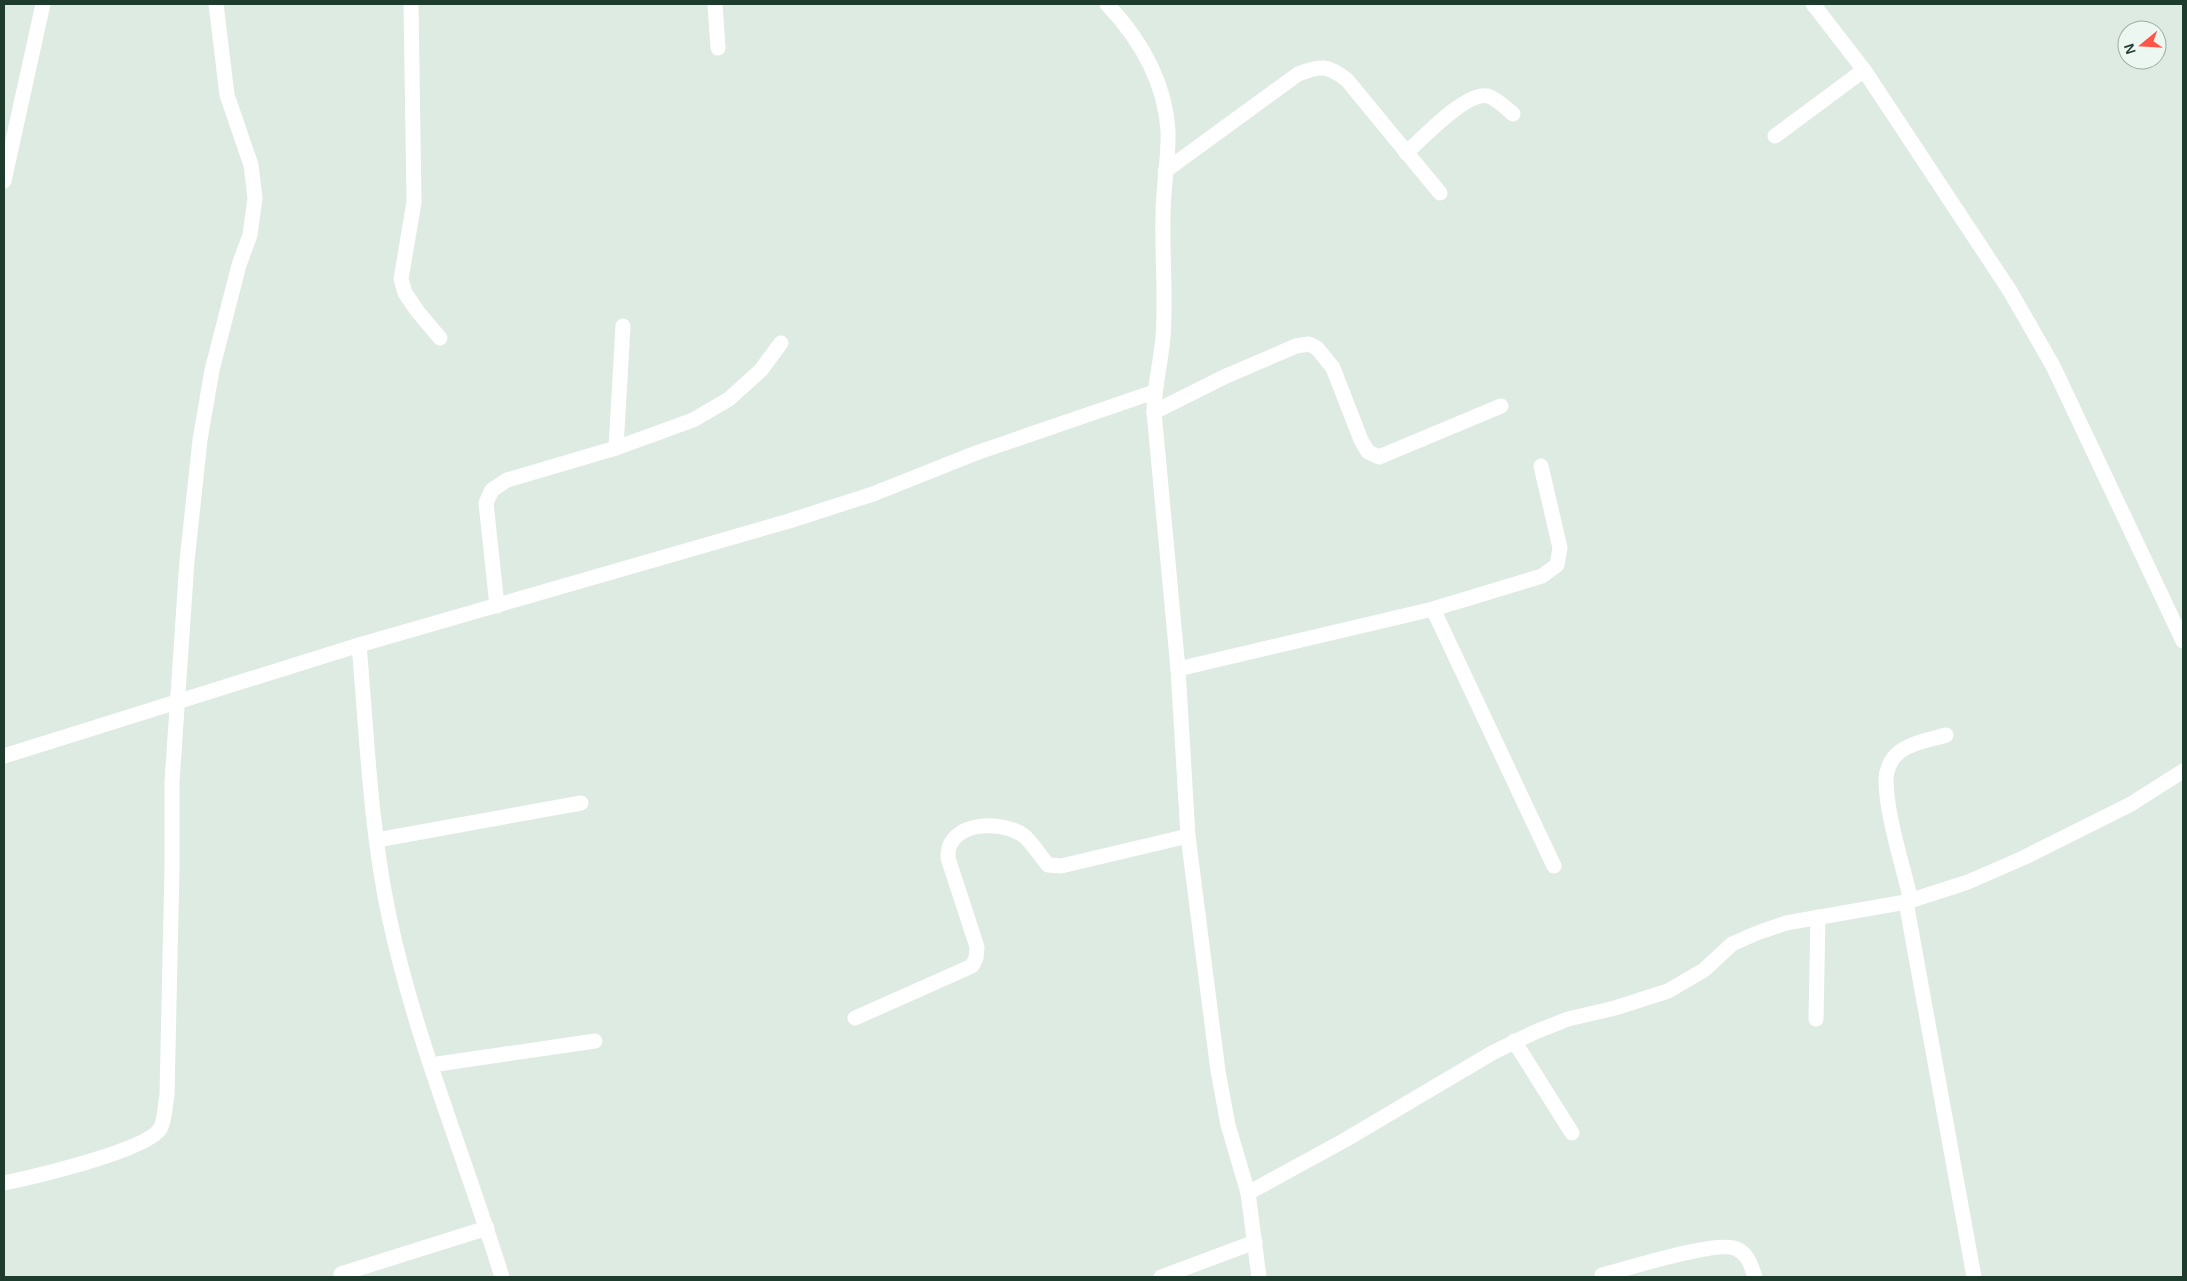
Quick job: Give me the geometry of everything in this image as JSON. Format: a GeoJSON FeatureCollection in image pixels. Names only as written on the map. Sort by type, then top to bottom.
{"type":"FeatureCollection","features":[{"type":"Feature","properties":{"kind":"street"},"geometry":{"type":"LineString","coordinates":[[4,181],[43,4]]}},
{"type":"Feature","properties":{"kind":"street"},"geometry":{"type":"LineString","coordinates":[[4,1183],[116,1153],[143,1142],[160,1129],[166,1095],[172,867],[172,782],[187,561],[200,440],[212,370],[239,265],[250,235],[255,198],[251,166],[228,95],[216,4]]}},
{"type":"Feature","properties":{"kind":"street"},"geometry":{"type":"LineString","coordinates":[[411,4],[414,202],[401,279],[406,293],[418,312],[440,338]]}},
{"type":"Feature","properties":{"kind":"street"},"geometry":{"type":"LineString","coordinates":[[715,4],[718,48]]}},
{"type":"Feature","properties":{"kind":"street"},"geometry":{"type":"LineString","coordinates":[[1107,4],[1128,26],[1145,51],[1162,95],[1168,131],[1162,216],[1164,264],[1163,337],[1154,392],[1154,412],[1178,669],[1188,836],[1218,1071],[1228,1125],[1248,1194],[1258,1277]]}},
{"type":"Feature","properties":{"kind":"street"},"geometry":{"type":"LineString","coordinates":[[1814,4],[1864,70],[2010,291],[2054,366],[2183,642]]}},
{"type":"Feature","properties":{"kind":"street"},"geometry":{"type":"LineString","coordinates":[[1165,170],[1298,74],[1313,68],[1332,68],[1346,80],[1440,194]]}},
{"type":"Feature","properties":{"kind":"street"},"geometry":{"type":"LineString","coordinates":[[1775,136],[1864,70]]}},
{"type":"Feature","properties":{"kind":"street"},"geometry":{"type":"LineString","coordinates":[[1406,153],[1471,98],[1487,96],[1513,114]]}},
{"type":"Feature","properties":{"kind":"street"},"geometry":{"type":"LineString","coordinates":[[616,448],[623,326]]}},
{"type":"Feature","properties":{"kind":"street"},"geometry":{"type":"LineString","coordinates":[[497,606],[486,503],[492,490],[507,480],[616,448],[693,420],[729,399],[761,370],[781,343]]}},
{"type":"Feature","properties":{"kind":"street"},"geometry":{"type":"LineString","coordinates":[[1154,412],[1224,377],[1296,346],[1309,344],[1317,348],[1333,368],[1361,440],[1368,452],[1379,457],[1501,406]]}},
{"type":"Feature","properties":{"kind":"street"},"geometry":{"type":"LineString","coordinates":[[4,756],[359,645],[688,551],[873,494],[976,453],[1154,392]]}},
{"type":"Feature","properties":{"kind":"street"},"geometry":{"type":"LineString","coordinates":[[1178,669],[1433,609],[1542,576],[1557,565],[1560,548],[1541,466]]}},
{"type":"Feature","properties":{"kind":"street"},"geometry":{"type":"LineString","coordinates":[[1433,609],[1554,866]]}},
{"type":"Feature","properties":{"kind":"street"},"geometry":{"type":"LineString","coordinates":[[359,645],[377,840],[389,915],[431,1065],[502,1277]]}},
{"type":"Feature","properties":{"kind":"street"},"geometry":{"type":"LineString","coordinates":[[1946,735],[1911,746],[1896,755],[1888,767],[1886,778],[1888,804],[1909,901],[1974,1277]]}},
{"type":"Feature","properties":{"kind":"street"},"geometry":{"type":"LineString","coordinates":[[1248,1194],[1345,1140],[1514,1041],[1568,1019],[1615,1008],[1668,991],[1704,970],[1732,944],[1786,923],[1909,901],[1968,882],[2023,858],[2131,804],[2183,771]]}},
{"type":"Feature","properties":{"kind":"street"},"geometry":{"type":"LineString","coordinates":[[377,840],[581,804]]}},
{"type":"Feature","properties":{"kind":"street"},"geometry":{"type":"LineString","coordinates":[[855,1018],[972,966],[976,958],[977,947],[948,858],[950,843],[962,832],[974,828],[994,826],[1006,828],[1023,835],[1048,865],[1061,866],[1188,836]]}},
{"type":"Feature","properties":{"kind":"street"},"geometry":{"type":"LineString","coordinates":[[1816,1019],[1818,918]]}},
{"type":"Feature","properties":{"kind":"street"},"geometry":{"type":"LineString","coordinates":[[431,1065],[595,1041]]}},
{"type":"Feature","properties":{"kind":"street"},"geometry":{"type":"LineString","coordinates":[[1514,1041],[1572,1133]]}},
{"type":"Feature","properties":{"kind":"street"},"geometry":{"type":"LineString","coordinates":[[341,1274],[487,1228]]}},
{"type":"Feature","properties":{"kind":"street"},"geometry":{"type":"LineString","coordinates":[[1162,1277],[1255,1242]]}},
{"type":"Feature","properties":{"kind":"street"},"geometry":{"type":"LineString","coordinates":[[1602,1275],[1712,1247],[1736,1248],[1748,1258],[1755,1277]]}}]}
